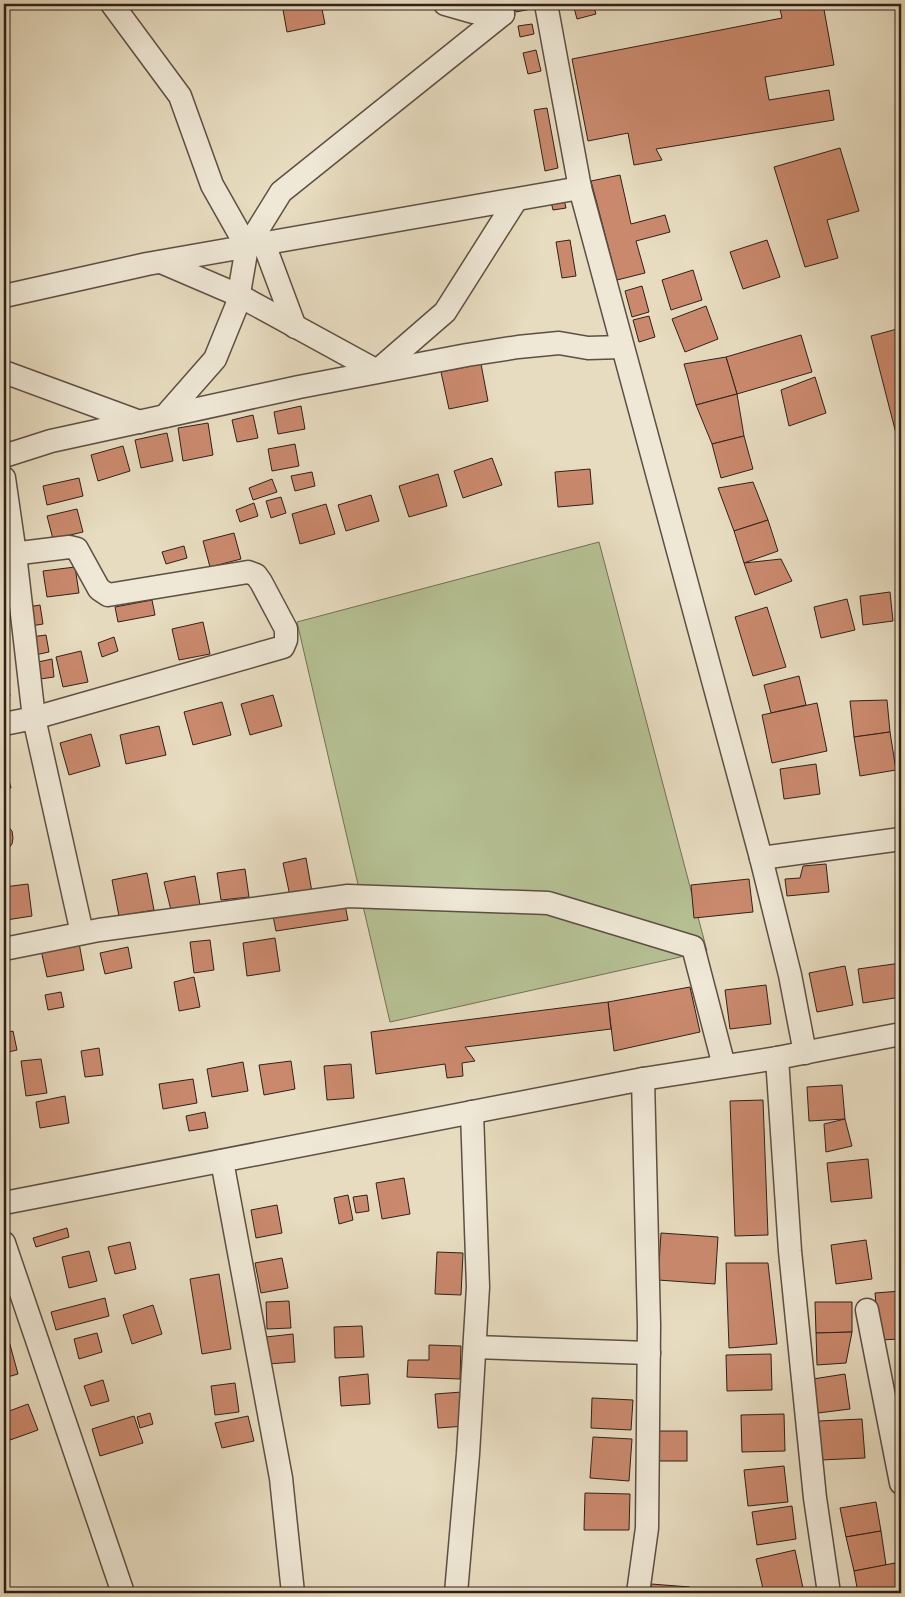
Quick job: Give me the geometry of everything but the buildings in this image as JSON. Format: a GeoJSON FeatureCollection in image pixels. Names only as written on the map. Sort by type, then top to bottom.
{"type":"FeatureCollection","features":[{"type":"Feature","properties":{"kind":"street"},"geometry":{"type":"LineString","coordinates":[[112,4],[180,96],[212,185],[255,245],[296,327]]}},
{"type":"Feature","properties":{"kind":"street"},"geometry":{"type":"LineString","coordinates":[[165,416],[215,359],[237,304],[238,295],[255,245],[281,192],[503,14],[473,12],[445,4]]}},
{"type":"Feature","properties":{"kind":"street"},"geometry":{"type":"LineString","coordinates":[[546,4],[580,188],[761,858],[790,975],[805,1053]]}},
{"type":"Feature","properties":{"kind":"street"},"geometry":{"type":"LineString","coordinates":[[4,296],[161,262],[580,188]]}},
{"type":"Feature","properties":{"kind":"street"},"geometry":{"type":"LineString","coordinates":[[377,371],[445,312],[516,200]]}},
{"type":"Feature","properties":{"kind":"street"},"geometry":{"type":"LineString","coordinates":[[161,262],[238,295],[377,371]]}},
{"type":"Feature","properties":{"kind":"street"},"geometry":{"type":"LineString","coordinates":[[4,456],[51,441],[299,386],[377,371],[518,347],[559,343],[588,348],[622,346]]}},
{"type":"Feature","properties":{"kind":"street"},"geometry":{"type":"LineString","coordinates":[[4,372],[140,422]]}},
{"type":"Feature","properties":{"kind":"street"},"geometry":{"type":"LineString","coordinates":[[4,478],[9,554],[34,718],[82,933]]}},
{"type":"Feature","properties":{"kind":"street"},"geometry":{"type":"LineString","coordinates":[[4,724],[34,718],[283,647],[286,640],[286,629],[261,582],[256,575],[248,572],[108,595],[99,589],[77,549],[69,547],[9,554]]}},
{"type":"Feature","properties":{"kind":"street"},"geometry":{"type":"LineString","coordinates":[[761,858],[901,839]]}},
{"type":"Feature","properties":{"kind":"street"},"geometry":{"type":"LineString","coordinates":[[4,949],[109,928],[348,896],[548,903],[693,948],[724,1066]]}},
{"type":"Feature","properties":{"kind":"street"},"geometry":{"type":"LineString","coordinates":[[4,1203],[643,1079],[777,1058],[901,1034]]}},
{"type":"Feature","properties":{"kind":"street"},"geometry":{"type":"LineString","coordinates":[[777,1058],[790,1251],[815,1498],[829,1593]]}},
{"type":"Feature","properties":{"kind":"street"},"geometry":{"type":"LineString","coordinates":[[638,1593],[647,1528],[649,1353],[643,1079]]}},
{"type":"Feature","properties":{"kind":"street"},"geometry":{"type":"LineString","coordinates":[[456,1593],[468,1454],[478,1288],[472,1112]]}},
{"type":"Feature","properties":{"kind":"street"},"geometry":{"type":"LineString","coordinates":[[222,1160],[281,1478],[293,1593]]}},
{"type":"Feature","properties":{"kind":"street"},"geometry":{"type":"LineString","coordinates":[[4,1243],[124,1593]]}},
{"type":"Feature","properties":{"kind":"street"},"geometry":{"type":"LineString","coordinates":[[867,1310],[901,1483]]}},
{"type":"Feature","properties":{"kind":"street"},"geometry":{"type":"LineString","coordinates":[[474,1347],[649,1353]]}},
{"type":"Feature","properties":{"kind":"green space"},"geometry":{"type":"Polygon","coordinates":[[[599,542],[707,951],[390,1022],[297,622],[599,542]]]}}]}
